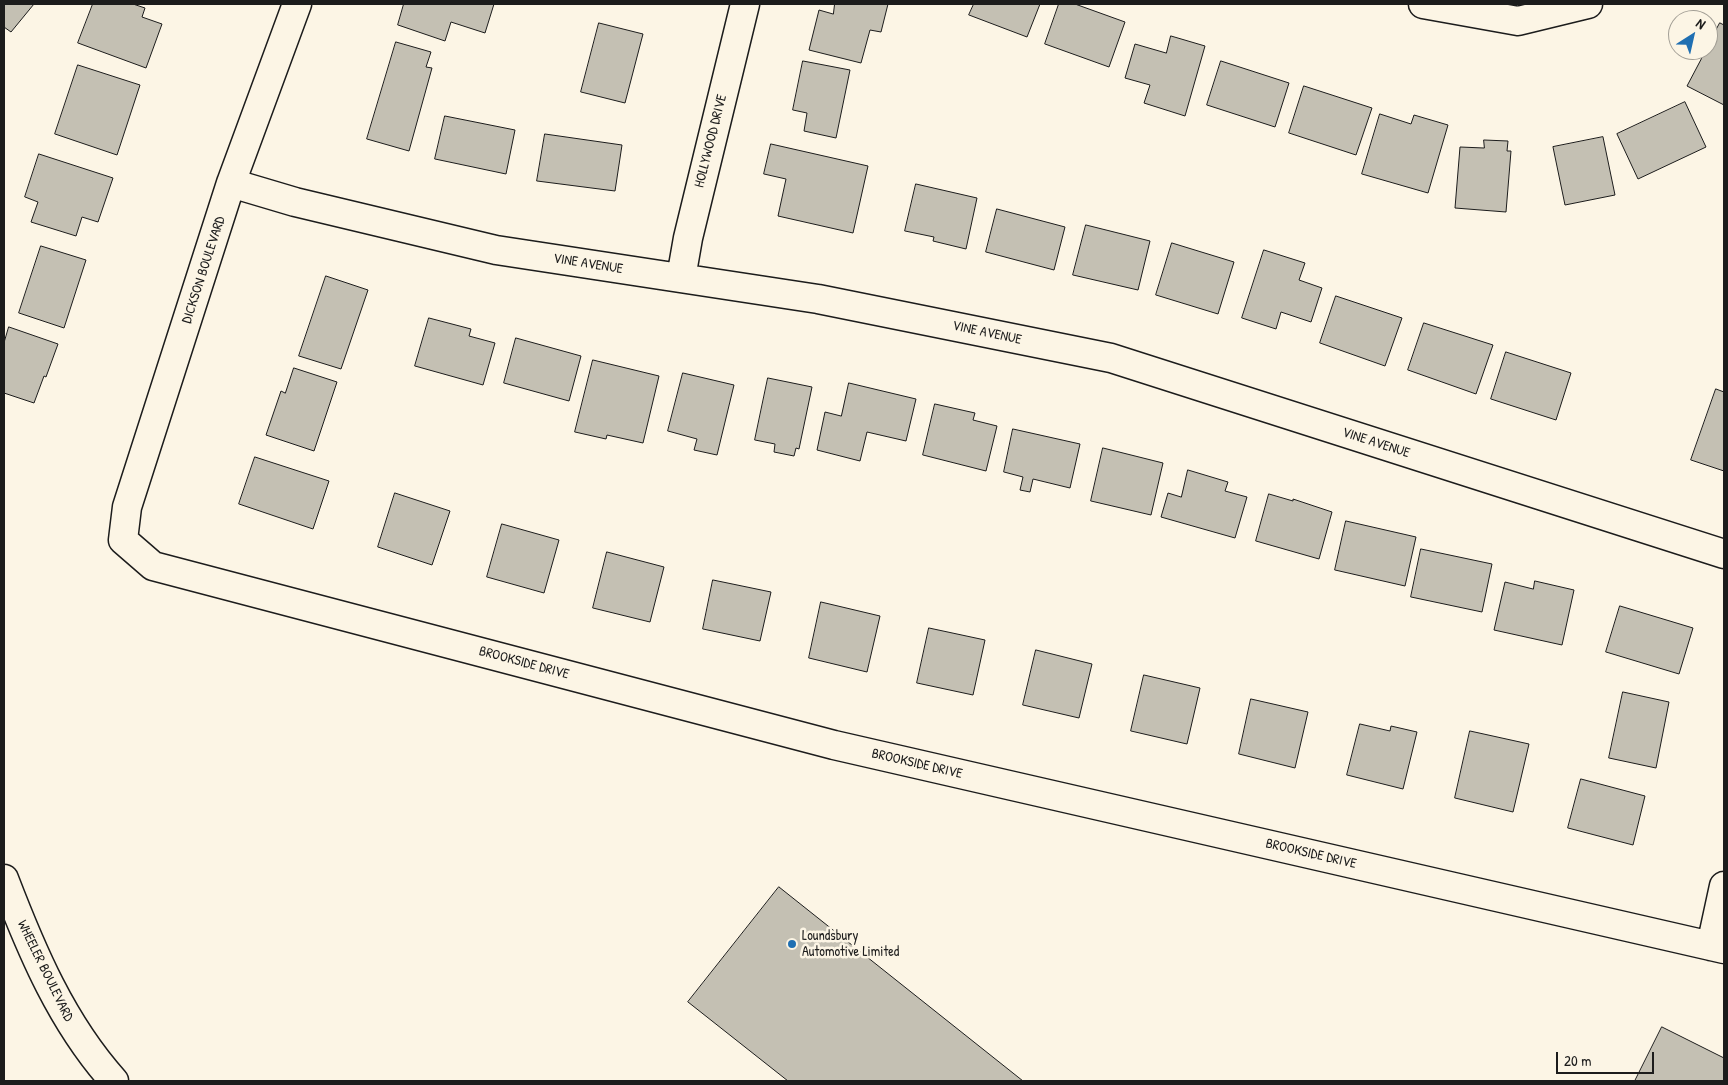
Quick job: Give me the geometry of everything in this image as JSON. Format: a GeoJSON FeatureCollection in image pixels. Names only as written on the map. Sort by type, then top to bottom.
{"type":"FeatureCollection","features":[{"type":"Feature","properties":{"kind":"main road","name":"DICKSON BOULEVARD"},"geometry":{"type":"LineString","coordinates":[[123,540],[127,506],[232,183],[296,4]]}},
{"type":"Feature","properties":{"kind":"main road","name":"HOLLYWOOD DRIVE"},"geometry":{"type":"LineString","coordinates":[[681,278],[688,238],[744,4]]}},
{"type":"Feature","properties":{"kind":"main road"},"geometry":{"type":"LineString","coordinates":[[1423,4],[1518,21],[1588,4]]}},
{"type":"Feature","properties":{"kind":"main road","name":"VINE AVENUE"},"geometry":{"type":"LineString","coordinates":[[232,183],[295,202],[496,250],[818,299],[1111,358],[1724,554]]}},
{"type":"Feature","properties":{"kind":"main road","name":"BROOKSIDE DRIVE"},"geometry":{"type":"LineString","coordinates":[[123,540],[153,566],[834,745],[1717,947]]}},
{"type":"Feature","properties":{"kind":"main road","name":"WHEELER BOULEVARD"},"geometry":{"type":"LineString","coordinates":[[4,880],[30,944],[64,1013],[83,1043],[114,1081]]}},
{"type":"Feature","properties":{"kind":"main road"},"geometry":{"type":"LineString","coordinates":[[1717,947],[1724,886]]}},
{"type":"Feature","properties":{"kind":"building"},"geometry":{"type":"Polygon","coordinates":[[[4,4],[34,4],[11,32],[4,27],[4,4]]]}},
{"type":"Feature","properties":{"kind":"building"},"geometry":{"type":"Polygon","coordinates":[[[93,4],[133,4],[145,8],[142,17],[162,24],[146,68],[78,43],[93,4]]]}},
{"type":"Feature","properties":{"kind":"building"},"geometry":{"type":"Polygon","coordinates":[[[404,4],[494,4],[485,33],[451,22],[445,41],[398,25],[404,4]]]}},
{"type":"Feature","properties":{"kind":"building"},"geometry":{"type":"Polygon","coordinates":[[[835,4],[888,4],[881,32],[870,30],[861,63],[809,50],[819,10],[833,14],[835,4]]]}},
{"type":"Feature","properties":{"kind":"building"},"geometry":{"type":"Polygon","coordinates":[[[974,4],[1040,4],[1027,37],[969,15],[974,4]]]}},
{"type":"Feature","properties":{"kind":"building"},"geometry":{"type":"Polygon","coordinates":[[[1059,4],[1075,4],[1125,22],[1109,67],[1045,44],[1059,4]]]}},
{"type":"Feature","properties":{"kind":"building"},"geometry":{"type":"Polygon","coordinates":[[[599,23],[643,34],[625,103],[581,92],[599,23]]]}},
{"type":"Feature","properties":{"kind":"building"},"geometry":{"type":"Polygon","coordinates":[[[1720,23],[1724,25],[1724,105],[1687,86],[1701,60],[1718,60],[1718,27],[1720,23]]]}},
{"type":"Feature","properties":{"kind":"building"},"geometry":{"type":"Polygon","coordinates":[[[1171,36],[1205,46],[1185,116],[1144,103],[1150,85],[1125,78],[1135,44],[1166,53],[1171,36]]]}},
{"type":"Feature","properties":{"kind":"building"},"geometry":{"type":"Polygon","coordinates":[[[396,42],[431,52],[426,67],[432,68],[409,151],[367,139],[396,42]]]}},
{"type":"Feature","properties":{"kind":"building"},"geometry":{"type":"Polygon","coordinates":[[[803,61],[850,70],[836,138],[804,131],[807,113],[793,110],[803,61]]]}},
{"type":"Feature","properties":{"kind":"building"},"geometry":{"type":"Polygon","coordinates":[[[1221,61],[1289,83],[1275,127],[1207,105],[1221,61]]]}},
{"type":"Feature","properties":{"kind":"building"},"geometry":{"type":"Polygon","coordinates":[[[78,65],[140,85],[117,155],[55,134],[78,65]]]}},
{"type":"Feature","properties":{"kind":"building"},"geometry":{"type":"Polygon","coordinates":[[[1304,86],[1372,108],[1356,155],[1289,133],[1304,86]]]}},
{"type":"Feature","properties":{"kind":"building"},"geometry":{"type":"Polygon","coordinates":[[[1685,102],[1706,147],[1638,179],[1617,134],[1685,102]]]}},
{"type":"Feature","properties":{"kind":"building"},"geometry":{"type":"Polygon","coordinates":[[[1380,114],[1411,124],[1414,115],[1448,125],[1428,193],[1362,174],[1380,114]]]}},
{"type":"Feature","properties":{"kind":"building"},"geometry":{"type":"Polygon","coordinates":[[[445,116],[515,130],[506,174],[435,159],[445,116]]]}},
{"type":"Feature","properties":{"kind":"building"},"geometry":{"type":"Polygon","coordinates":[[[545,134],[622,145],[615,191],[537,181],[545,134]]]}},
{"type":"Feature","properties":{"kind":"building"},"geometry":{"type":"Polygon","coordinates":[[[1603,137],[1615,195],[1565,205],[1553,147],[1603,137]]]}},
{"type":"Feature","properties":{"kind":"building"},"geometry":{"type":"Polygon","coordinates":[[[1484,140],[1508,141],[1507,151],[1511,151],[1506,212],[1455,208],[1460,147],[1484,148],[1484,140]]]}},
{"type":"Feature","properties":{"kind":"building"},"geometry":{"type":"Polygon","coordinates":[[[771,144],[868,166],[853,233],[778,216],[786,179],[764,174],[771,144]]]}},
{"type":"Feature","properties":{"kind":"building"},"geometry":{"type":"Polygon","coordinates":[[[39,154],[113,178],[98,222],[82,217],[76,236],[31,222],[38,202],[25,197],[39,154]]]}},
{"type":"Feature","properties":{"kind":"building"},"geometry":{"type":"Polygon","coordinates":[[[916,184],[977,198],[966,249],[933,241],[934,237],[905,231],[916,184]]]}},
{"type":"Feature","properties":{"kind":"building"},"geometry":{"type":"Polygon","coordinates":[[[997,209],[1065,227],[1054,270],[986,252],[997,209]]]}},
{"type":"Feature","properties":{"kind":"building"},"geometry":{"type":"Polygon","coordinates":[[[1086,225],[1150,241],[1138,290],[1073,275],[1086,225]]]}},
{"type":"Feature","properties":{"kind":"building"},"geometry":{"type":"Polygon","coordinates":[[[1172,243],[1234,262],[1218,314],[1156,295],[1172,243]]]}},
{"type":"Feature","properties":{"kind":"building"},"geometry":{"type":"Polygon","coordinates":[[[41,246],[86,260],[64,328],[19,313],[41,246]]]}},
{"type":"Feature","properties":{"kind":"building"},"geometry":{"type":"Polygon","coordinates":[[[1264,250],[1305,263],[1299,280],[1322,288],[1311,322],[1281,312],[1276,329],[1242,318],[1264,250]]]}},
{"type":"Feature","properties":{"kind":"building"},"geometry":{"type":"Polygon","coordinates":[[[326,276],[368,290],[341,369],[299,356],[326,276]]]}},
{"type":"Feature","properties":{"kind":"building"},"geometry":{"type":"Polygon","coordinates":[[[1336,296],[1402,318],[1385,366],[1320,343],[1336,296]]]}},
{"type":"Feature","properties":{"kind":"building"},"geometry":{"type":"Polygon","coordinates":[[[429,318],[471,329],[469,336],[495,343],[483,385],[415,366],[429,318]]]}},
{"type":"Feature","properties":{"kind":"building"},"geometry":{"type":"Polygon","coordinates":[[[1424,323],[1493,345],[1476,394],[1408,370],[1424,323]]]}},
{"type":"Feature","properties":{"kind":"building"},"geometry":{"type":"Polygon","coordinates":[[[9,327],[58,344],[34,403],[4,393],[4,343],[9,327]]]}},
{"type":"Feature","properties":{"kind":"building"},"geometry":{"type":"Polygon","coordinates":[[[516,338],[581,356],[569,401],[504,383],[516,338]]]}},
{"type":"Feature","properties":{"kind":"building"},"geometry":{"type":"Polygon","coordinates":[[[1506,352],[1571,373],[1556,420],[1491,399],[1506,352]]]}},
{"type":"Feature","properties":{"kind":"building"},"geometry":{"type":"Polygon","coordinates":[[[593,360],[659,376],[643,443],[607,435],[606,439],[575,432],[593,360]]]}},
{"type":"Feature","properties":{"kind":"building"},"geometry":{"type":"Polygon","coordinates":[[[294,368],[337,382],[314,451],[266,435],[281,391],[285,393],[294,368]]]}},
{"type":"Feature","properties":{"kind":"building"},"geometry":{"type":"Polygon","coordinates":[[[683,373],[734,385],[717,455],[694,450],[697,439],[668,431],[683,373]]]}},
{"type":"Feature","properties":{"kind":"building"},"geometry":{"type":"Polygon","coordinates":[[[768,378],[812,387],[799,449],[796,448],[794,456],[774,452],[775,444],[755,440],[768,378]]]}},
{"type":"Feature","properties":{"kind":"building"},"geometry":{"type":"Polygon","coordinates":[[[849,383],[916,399],[906,441],[867,432],[860,461],[817,450],[825,412],[841,416],[849,383]]]}},
{"type":"Feature","properties":{"kind":"building"},"geometry":{"type":"Polygon","coordinates":[[[1716,389],[1724,392],[1724,471],[1691,460],[1716,389]]]}},
{"type":"Feature","properties":{"kind":"building"},"geometry":{"type":"Polygon","coordinates":[[[935,404],[975,413],[973,420],[997,426],[986,471],[923,455],[935,404]]]}},
{"type":"Feature","properties":{"kind":"building"},"geometry":{"type":"Polygon","coordinates":[[[1013,429],[1080,444],[1070,488],[1033,479],[1030,492],[1020,490],[1023,477],[1004,472],[1013,429]]]}},
{"type":"Feature","properties":{"kind":"building"},"geometry":{"type":"Polygon","coordinates":[[[1103,448],[1163,463],[1151,515],[1091,501],[1103,448]]]}},
{"type":"Feature","properties":{"kind":"building"},"geometry":{"type":"Polygon","coordinates":[[[255,457],[329,481],[313,529],[239,504],[255,457]]]}},
{"type":"Feature","properties":{"kind":"building"},"geometry":{"type":"Polygon","coordinates":[[[1188,470],[1228,482],[1225,491],[1247,497],[1235,538],[1161,517],[1168,493],[1181,497],[1188,470]]]}},
{"type":"Feature","properties":{"kind":"building"},"geometry":{"type":"Polygon","coordinates":[[[395,493],[450,511],[432,565],[378,547],[395,493]]]}},
{"type":"Feature","properties":{"kind":"building"},"geometry":{"type":"Polygon","coordinates":[[[1269,494],[1293,501],[1293,499],[1332,512],[1319,559],[1256,541],[1269,494]]]}},
{"type":"Feature","properties":{"kind":"building"},"geometry":{"type":"Polygon","coordinates":[[[1346,521],[1416,537],[1405,586],[1335,570],[1346,521]]]}},
{"type":"Feature","properties":{"kind":"building"},"geometry":{"type":"Polygon","coordinates":[[[502,524],[559,540],[544,593],[487,577],[502,524]]]}},
{"type":"Feature","properties":{"kind":"building"},"geometry":{"type":"Polygon","coordinates":[[[1421,549],[1492,564],[1482,612],[1411,597],[1421,549]]]}},
{"type":"Feature","properties":{"kind":"building"},"geometry":{"type":"Polygon","coordinates":[[[607,552],[664,567],[650,622],[593,608],[607,552]]]}},
{"type":"Feature","properties":{"kind":"building"},"geometry":{"type":"Polygon","coordinates":[[[713,580],[771,592],[760,641],[703,629],[713,580]]]}},
{"type":"Feature","properties":{"kind":"building"},"geometry":{"type":"Polygon","coordinates":[[[1535,581],[1574,590],[1562,645],[1494,630],[1505,582],[1533,589],[1535,581]]]}},
{"type":"Feature","properties":{"kind":"building"},"geometry":{"type":"Polygon","coordinates":[[[821,602],[880,616],[867,672],[809,658],[821,602]]]}},
{"type":"Feature","properties":{"kind":"building"},"geometry":{"type":"Polygon","coordinates":[[[1620,606],[1693,628],[1679,674],[1606,652],[1620,606]]]}},
{"type":"Feature","properties":{"kind":"building"},"geometry":{"type":"Polygon","coordinates":[[[929,628],[985,640],[973,695],[917,683],[929,628]]]}},
{"type":"Feature","properties":{"kind":"building"},"geometry":{"type":"Polygon","coordinates":[[[1036,650],[1092,664],[1079,718],[1023,705],[1036,650]]]}},
{"type":"Feature","properties":{"kind":"building"},"geometry":{"type":"Polygon","coordinates":[[[1144,675],[1200,688],[1187,744],[1131,731],[1144,675]]]}},
{"type":"Feature","properties":{"kind":"building"},"geometry":{"type":"Polygon","coordinates":[[[1623,692],[1669,702],[1656,768],[1609,758],[1623,692]]]}},
{"type":"Feature","properties":{"kind":"building"},"geometry":{"type":"Polygon","coordinates":[[[1251,699],[1308,712],[1295,768],[1239,754],[1251,699]]]}},
{"type":"Feature","properties":{"kind":"building"},"geometry":{"type":"Polygon","coordinates":[[[1360,724],[1390,731],[1391,726],[1417,732],[1403,789],[1347,775],[1360,724]]]}},
{"type":"Feature","properties":{"kind":"building"},"geometry":{"type":"Polygon","coordinates":[[[1470,731],[1529,744],[1513,812],[1455,798],[1470,731]]]}},
{"type":"Feature","properties":{"kind":"building"},"geometry":{"type":"Polygon","coordinates":[[[1581,779],[1645,796],[1633,845],[1568,828],[1581,779]]]}},
{"type":"Feature","properties":{"kind":"building","name":"Loundsbury Automotive Limited"},"geometry":{"type":"Polygon","coordinates":[[[779,887],[1023,1081],[788,1081],[688,1002],[779,887]]]}},
{"type":"Feature","properties":{"kind":"building"},"geometry":{"type":"Polygon","coordinates":[[[1662,1027],[1724,1058],[1724,1081],[1635,1081],[1662,1027]]]}},
{"type":"Feature","properties":{"kind":"place","name":"Loundsbury Automotive Limited"},"geometry":{"type":"Point","coordinates":[792,944]}}]}
